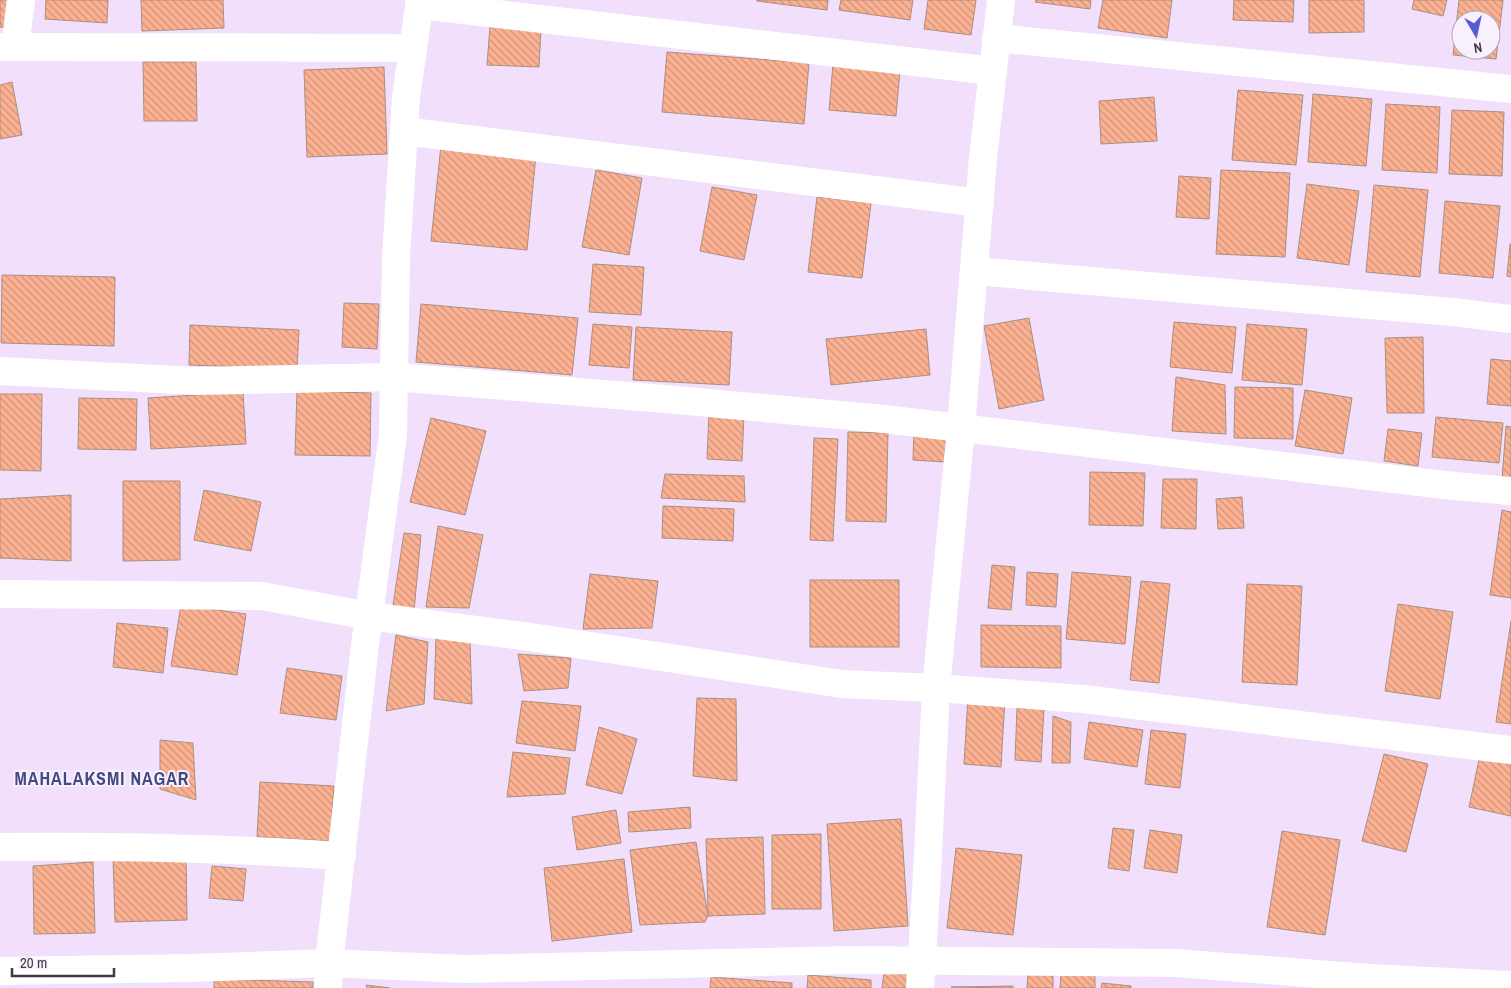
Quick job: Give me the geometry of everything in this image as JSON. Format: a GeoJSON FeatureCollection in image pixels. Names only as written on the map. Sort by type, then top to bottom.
{"type":"FeatureCollection","features":[{"type":"Feature","properties":{"kind":"street"},"geometry":{"type":"LineString","coordinates":[[21,0],[8,47],[413,48]]}},
{"type":"Feature","properties":{"kind":"street"},"geometry":{"type":"LineString","coordinates":[[920,988],[936,688],[961,428],[983,158],[1000,0]]}},
{"type":"Feature","properties":{"kind":"street"},"geometry":{"type":"LineString","coordinates":[[328,976],[369,616],[393,434],[396,258],[406,96],[420,3],[993,71]]}},
{"type":"Feature","properties":{"kind":"street"},"geometry":{"type":"LineString","coordinates":[[996,38],[1511,89]]}},
{"type":"Feature","properties":{"kind":"street"},"geometry":{"type":"LineString","coordinates":[[404,131],[980,203]]}},
{"type":"Feature","properties":{"kind":"street"},"geometry":{"type":"LineString","coordinates":[[974,271],[1444,311],[1511,319]]}},
{"type":"Feature","properties":{"kind":"street"},"geometry":{"type":"LineString","coordinates":[[0,370],[198,381],[394,377],[874,418],[1511,492]]}},
{"type":"Feature","properties":{"kind":"street"},"geometry":{"type":"LineString","coordinates":[[0,594],[262,596],[369,616],[540,638],[842,684],[936,688],[1082,699],[1511,750]]}},
{"type":"Feature","properties":{"kind":"street"},"geometry":{"type":"LineString","coordinates":[[0,847],[75,846],[264,850],[342,856]]}},
{"type":"Feature","properties":{"kind":"street"},"geometry":{"type":"LineString","coordinates":[[0,971],[192,968],[328,976],[465,969],[848,960],[1176,963],[1369,978],[1511,985]]}},
{"type":"Feature","properties":{"kind":"building"},"geometry":{"type":"Polygon","coordinates":[[[0,0],[14,0],[12,28],[0,27],[0,0]]]}},
{"type":"Feature","properties":{"kind":"building"},"geometry":{"type":"Polygon","coordinates":[[[46,0],[108,0],[107,23],[45,19],[46,0]]]}},
{"type":"Feature","properties":{"kind":"building"},"geometry":{"type":"Polygon","coordinates":[[[141,0],[223,0],[224,28],[142,31],[141,0]]]}},
{"type":"Feature","properties":{"kind":"building"},"geometry":{"type":"Polygon","coordinates":[[[757,0],[828,0],[827,10],[757,0]]]}},
{"type":"Feature","properties":{"kind":"building"},"geometry":{"type":"Polygon","coordinates":[[[841,0],[913,0],[910,20],[839,10],[841,0]]]}},
{"type":"Feature","properties":{"kind":"building"},"geometry":{"type":"Polygon","coordinates":[[[928,0],[976,0],[971,35],[924,29],[928,0]]]}},
{"type":"Feature","properties":{"kind":"building"},"geometry":{"type":"Polygon","coordinates":[[[1036,0],[1091,0],[1090,9],[1035,2],[1036,0]]]}},
{"type":"Feature","properties":{"kind":"building"},"geometry":{"type":"Polygon","coordinates":[[[1103,0],[1172,0],[1167,38],[1098,28],[1103,0]]]}},
{"type":"Feature","properties":{"kind":"building"},"geometry":{"type":"Polygon","coordinates":[[[1234,0],[1294,0],[1293,22],[1233,20],[1234,0]]]}},
{"type":"Feature","properties":{"kind":"building"},"geometry":{"type":"Polygon","coordinates":[[[1309,0],[1364,0],[1364,32],[1309,33],[1309,0]]]}},
{"type":"Feature","properties":{"kind":"building"},"geometry":{"type":"Polygon","coordinates":[[[1414,0],[1447,0],[1443,16],[1412,9],[1414,0]]]}},
{"type":"Feature","properties":{"kind":"building"},"geometry":{"type":"Polygon","coordinates":[[[1459,0],[1503,0],[1501,17],[1501,10],[1458,10],[1459,0]]]}},
{"type":"Feature","properties":{"kind":"building"},"geometry":{"type":"Polygon","coordinates":[[[490,26],[541,29],[539,67],[487,65],[490,26]]]}},
{"type":"Feature","properties":{"kind":"building"},"geometry":{"type":"Polygon","coordinates":[[[667,52],[809,63],[804,124],[662,112],[667,52]]]}},
{"type":"Feature","properties":{"kind":"building"},"geometry":{"type":"Polygon","coordinates":[[[143,62],[196,62],[197,121],[144,121],[143,62]]]}},
{"type":"Feature","properties":{"kind":"building"},"geometry":{"type":"Polygon","coordinates":[[[833,64],[900,71],[896,116],[829,110],[833,64]]]}},
{"type":"Feature","properties":{"kind":"building"},"geometry":{"type":"Polygon","coordinates":[[[384,67],[387,154],[307,157],[304,70],[384,67]]]}},
{"type":"Feature","properties":{"kind":"building"},"geometry":{"type":"Polygon","coordinates":[[[12,82],[22,135],[0,139],[0,85],[12,82]]]}},
{"type":"Feature","properties":{"kind":"building"},"geometry":{"type":"Polygon","coordinates":[[[1238,90],[1303,95],[1296,165],[1232,160],[1238,90]]]}},
{"type":"Feature","properties":{"kind":"building"},"geometry":{"type":"Polygon","coordinates":[[[1313,94],[1372,99],[1366,166],[1308,162],[1313,94]]]}},
{"type":"Feature","properties":{"kind":"building"},"geometry":{"type":"Polygon","coordinates":[[[1154,97],[1157,141],[1101,144],[1099,101],[1154,97]]]}},
{"type":"Feature","properties":{"kind":"building"},"geometry":{"type":"Polygon","coordinates":[[[1386,104],[1440,107],[1437,173],[1382,170],[1386,104]]]}},
{"type":"Feature","properties":{"kind":"building"},"geometry":{"type":"Polygon","coordinates":[[[1452,110],[1504,112],[1502,176],[1449,174],[1452,110]]]}},
{"type":"Feature","properties":{"kind":"building"},"geometry":{"type":"Polygon","coordinates":[[[441,145],[536,154],[527,250],[431,241],[441,145]]]}},
{"type":"Feature","properties":{"kind":"building"},"geometry":{"type":"Polygon","coordinates":[[[596,170],[642,178],[629,255],[582,247],[596,170]]]}},
{"type":"Feature","properties":{"kind":"building"},"geometry":{"type":"Polygon","coordinates":[[[1221,170],[1290,173],[1285,257],[1216,254],[1221,170]]]}},
{"type":"Feature","properties":{"kind":"building"},"geometry":{"type":"Polygon","coordinates":[[[1179,176],[1211,178],[1209,219],[1176,217],[1179,176]]]}},
{"type":"Feature","properties":{"kind":"building"},"geometry":{"type":"Polygon","coordinates":[[[1307,184],[1359,191],[1349,265],[1297,258],[1307,184]]]}},
{"type":"Feature","properties":{"kind":"building"},"geometry":{"type":"Polygon","coordinates":[[[1374,185],[1428,190],[1420,277],[1366,272],[1374,185]]]}},
{"type":"Feature","properties":{"kind":"building"},"geometry":{"type":"Polygon","coordinates":[[[712,187],[757,195],[744,260],[700,251],[712,187]]]}},
{"type":"Feature","properties":{"kind":"building"},"geometry":{"type":"Polygon","coordinates":[[[817,197],[871,203],[862,278],[808,272],[817,197]]]}},
{"type":"Feature","properties":{"kind":"building"},"geometry":{"type":"Polygon","coordinates":[[[1445,201],[1500,206],[1493,278],[1439,273],[1445,201]]]}},
{"type":"Feature","properties":{"kind":"building"},"geometry":{"type":"Polygon","coordinates":[[[1511,244],[1511,277],[1507,276],[1511,244]]]}},
{"type":"Feature","properties":{"kind":"building"},"geometry":{"type":"Polygon","coordinates":[[[593,264],[644,267],[641,315],[589,312],[593,264]]]}},
{"type":"Feature","properties":{"kind":"building"},"geometry":{"type":"Polygon","coordinates":[[[2,275],[115,277],[114,346],[1,343],[2,275]]]}},
{"type":"Feature","properties":{"kind":"building"},"geometry":{"type":"Polygon","coordinates":[[[344,303],[379,304],[377,349],[342,347],[344,303]]]}},
{"type":"Feature","properties":{"kind":"building"},"geometry":{"type":"Polygon","coordinates":[[[421,304],[578,318],[572,375],[416,362],[421,304]]]}},
{"type":"Feature","properties":{"kind":"building"},"geometry":{"type":"Polygon","coordinates":[[[1029,318],[1044,400],[999,409],[984,326],[1029,318]]]}},
{"type":"Feature","properties":{"kind":"building"},"geometry":{"type":"Polygon","coordinates":[[[1174,322],[1236,327],[1232,373],[1170,367],[1174,322]]]}},
{"type":"Feature","properties":{"kind":"building"},"geometry":{"type":"Polygon","coordinates":[[[593,324],[632,327],[629,368],[589,365],[593,324]]]}},
{"type":"Feature","properties":{"kind":"building"},"geometry":{"type":"Polygon","coordinates":[[[1247,324],[1307,329],[1302,385],[1242,380],[1247,324]]]}},
{"type":"Feature","properties":{"kind":"building"},"geometry":{"type":"Polygon","coordinates":[[[190,325],[299,330],[297,369],[189,365],[190,325]]]}},
{"type":"Feature","properties":{"kind":"building"},"geometry":{"type":"Polygon","coordinates":[[[636,327],[732,332],[729,385],[633,380],[636,327]]]}},
{"type":"Feature","properties":{"kind":"building"},"geometry":{"type":"Polygon","coordinates":[[[926,329],[930,375],[831,385],[826,339],[926,329]]]}},
{"type":"Feature","properties":{"kind":"building"},"geometry":{"type":"Polygon","coordinates":[[[1423,337],[1424,413],[1387,413],[1385,338],[1423,337]]]}},
{"type":"Feature","properties":{"kind":"building"},"geometry":{"type":"Polygon","coordinates":[[[1491,359],[1511,361],[1511,406],[1487,404],[1491,359]]]}},
{"type":"Feature","properties":{"kind":"building"},"geometry":{"type":"Polygon","coordinates":[[[1176,377],[1225,385],[1226,434],[1172,431],[1176,377]]]}},
{"type":"Feature","properties":{"kind":"building"},"geometry":{"type":"Polygon","coordinates":[[[1235,387],[1293,388],[1293,439],[1234,438],[1235,387]]]}},
{"type":"Feature","properties":{"kind":"building"},"geometry":{"type":"Polygon","coordinates":[[[1305,390],[1352,398],[1343,454],[1295,446],[1305,390]]]}},
{"type":"Feature","properties":{"kind":"building"},"geometry":{"type":"Polygon","coordinates":[[[297,391],[371,393],[370,456],[295,455],[297,391]]]}},
{"type":"Feature","properties":{"kind":"building"},"geometry":{"type":"Polygon","coordinates":[[[243,392],[246,444],[151,449],[148,398],[243,392]]]}},
{"type":"Feature","properties":{"kind":"building"},"geometry":{"type":"Polygon","coordinates":[[[0,394],[42,394],[41,471],[0,470],[0,394]]]}},
{"type":"Feature","properties":{"kind":"building"},"geometry":{"type":"Polygon","coordinates":[[[79,398],[137,399],[136,450],[78,449],[79,398]]]}},
{"type":"Feature","properties":{"kind":"building"},"geometry":{"type":"Polygon","coordinates":[[[709,413],[744,414],[742,461],[707,459],[709,413]]]}},
{"type":"Feature","properties":{"kind":"building"},"geometry":{"type":"Polygon","coordinates":[[[1436,417],[1503,423],[1499,463],[1432,457],[1436,417]]]}},
{"type":"Feature","properties":{"kind":"building"},"geometry":{"type":"Polygon","coordinates":[[[431,418],[486,431],[465,515],[410,502],[431,418]]]}},
{"type":"Feature","properties":{"kind":"building"},"geometry":{"type":"Polygon","coordinates":[[[1506,426],[1511,427],[1511,481],[1502,480],[1506,426]]]}},
{"type":"Feature","properties":{"kind":"building"},"geometry":{"type":"Polygon","coordinates":[[[1388,429],[1422,433],[1418,466],[1384,461],[1388,429]]]}},
{"type":"Feature","properties":{"kind":"building"},"geometry":{"type":"Polygon","coordinates":[[[914,430],[946,431],[945,462],[913,460],[914,430]]]}},
{"type":"Feature","properties":{"kind":"building"},"geometry":{"type":"Polygon","coordinates":[[[848,432],[888,433],[886,522],[846,521],[848,432]]]}},
{"type":"Feature","properties":{"kind":"building"},"geometry":{"type":"Polygon","coordinates":[[[814,438],[838,439],[833,541],[810,540],[814,438]]]}},
{"type":"Feature","properties":{"kind":"building"},"geometry":{"type":"Polygon","coordinates":[[[1090,472],[1145,473],[1143,526],[1089,525],[1090,472]]]}},
{"type":"Feature","properties":{"kind":"building"},"geometry":{"type":"Polygon","coordinates":[[[665,474],[744,476],[745,502],[661,498],[665,474]]]}},
{"type":"Feature","properties":{"kind":"building"},"geometry":{"type":"Polygon","coordinates":[[[1163,479],[1197,479],[1196,529],[1161,528],[1163,479]]]}},
{"type":"Feature","properties":{"kind":"building"},"geometry":{"type":"Polygon","coordinates":[[[123,481],[180,481],[180,560],[123,561],[123,481]]]}},
{"type":"Feature","properties":{"kind":"building"},"geometry":{"type":"Polygon","coordinates":[[[204,490],[261,502],[251,551],[194,540],[204,490]]]}},
{"type":"Feature","properties":{"kind":"building"},"geometry":{"type":"Polygon","coordinates":[[[71,495],[71,561],[0,558],[0,499],[71,495]]]}},
{"type":"Feature","properties":{"kind":"building"},"geometry":{"type":"Polygon","coordinates":[[[1242,497],[1244,528],[1218,529],[1216,499],[1242,497]]]}},
{"type":"Feature","properties":{"kind":"building"},"geometry":{"type":"Polygon","coordinates":[[[663,506],[734,509],[733,541],[662,538],[663,506]]]}},
{"type":"Feature","properties":{"kind":"building"},"geometry":{"type":"Polygon","coordinates":[[[1502,510],[1511,512],[1511,598],[1490,595],[1502,510]]]}},
{"type":"Feature","properties":{"kind":"building"},"geometry":{"type":"Polygon","coordinates":[[[438,526],[483,535],[469,608],[426,607],[438,526]]]}},
{"type":"Feature","properties":{"kind":"building"},"geometry":{"type":"Polygon","coordinates":[[[404,533],[421,535],[414,611],[393,605],[404,533]]]}},
{"type":"Feature","properties":{"kind":"building"},"geometry":{"type":"Polygon","coordinates":[[[992,565],[1015,567],[1011,610],[988,608],[992,565]]]}},
{"type":"Feature","properties":{"kind":"building"},"geometry":{"type":"Polygon","coordinates":[[[1027,572],[1058,574],[1056,607],[1026,605],[1027,572]]]}},
{"type":"Feature","properties":{"kind":"building"},"geometry":{"type":"Polygon","coordinates":[[[1072,572],[1131,577],[1125,644],[1066,639],[1072,572]]]}},
{"type":"Feature","properties":{"kind":"building"},"geometry":{"type":"Polygon","coordinates":[[[590,574],[658,581],[652,628],[583,629],[590,574]]]}},
{"type":"Feature","properties":{"kind":"building"},"geometry":{"type":"Polygon","coordinates":[[[810,580],[899,580],[899,647],[810,647],[810,580]]]}},
{"type":"Feature","properties":{"kind":"building"},"geometry":{"type":"Polygon","coordinates":[[[1141,581],[1170,584],[1159,683],[1130,680],[1141,581]]]}},
{"type":"Feature","properties":{"kind":"building"},"geometry":{"type":"Polygon","coordinates":[[[1247,584],[1302,586],[1297,685],[1242,682],[1247,584]]]}},
{"type":"Feature","properties":{"kind":"building"},"geometry":{"type":"Polygon","coordinates":[[[1398,604],[1453,612],[1440,699],[1385,691],[1398,604]]]}},
{"type":"Feature","properties":{"kind":"building"},"geometry":{"type":"Polygon","coordinates":[[[181,605],[246,614],[237,675],[171,666],[181,605]]]}},
{"type":"Feature","properties":{"kind":"building"},"geometry":{"type":"Polygon","coordinates":[[[1511,621],[1511,724],[1496,722],[1511,621]]]}},
{"type":"Feature","properties":{"kind":"building"},"geometry":{"type":"Polygon","coordinates":[[[117,623],[168,628],[163,673],[113,667],[117,623]]]}},
{"type":"Feature","properties":{"kind":"building"},"geometry":{"type":"Polygon","coordinates":[[[981,625],[1061,626],[1061,668],[981,667],[981,625]]]}},
{"type":"Feature","properties":{"kind":"building"},"geometry":{"type":"Polygon","coordinates":[[[396,635],[428,642],[424,704],[386,711],[396,635]]]}},
{"type":"Feature","properties":{"kind":"building"},"geometry":{"type":"Polygon","coordinates":[[[436,637],[470,641],[472,704],[434,699],[436,637]]]}},
{"type":"Feature","properties":{"kind":"building"},"geometry":{"type":"Polygon","coordinates":[[[518,654],[571,658],[568,688],[524,691],[518,654]]]}},
{"type":"Feature","properties":{"kind":"building"},"geometry":{"type":"Polygon","coordinates":[[[287,668],[342,676],[336,720],[280,713],[287,668]]]}},
{"type":"Feature","properties":{"kind":"building"},"geometry":{"type":"Polygon","coordinates":[[[968,696],[1005,699],[1001,767],[964,764],[968,696]]]}},
{"type":"Feature","properties":{"kind":"building"},"geometry":{"type":"Polygon","coordinates":[[[697,698],[736,699],[737,781],[693,776],[697,698]]]}},
{"type":"Feature","properties":{"kind":"building"},"geometry":{"type":"Polygon","coordinates":[[[522,701],[581,706],[575,751],[516,743],[522,701]]]}},
{"type":"Feature","properties":{"kind":"building"},"geometry":{"type":"Polygon","coordinates":[[[1017,708],[1044,709],[1041,762],[1015,760],[1017,708]]]}},
{"type":"Feature","properties":{"kind":"building"},"geometry":{"type":"Polygon","coordinates":[[[1053,716],[1071,722],[1070,763],[1052,763],[1053,716]]]}},
{"type":"Feature","properties":{"kind":"building"},"geometry":{"type":"Polygon","coordinates":[[[1089,722],[1143,730],[1137,767],[1084,759],[1089,722]]]}},
{"type":"Feature","properties":{"kind":"building"},"geometry":{"type":"Polygon","coordinates":[[[599,727],[637,739],[622,794],[586,785],[599,727]]]}},
{"type":"Feature","properties":{"kind":"building"},"geometry":{"type":"Polygon","coordinates":[[[1151,730],[1186,734],[1180,788],[1145,784],[1151,730]]]}},
{"type":"Feature","properties":{"kind":"building"},"geometry":{"type":"Polygon","coordinates":[[[160,740],[193,743],[196,800],[160,789],[160,740]]]}},
{"type":"Feature","properties":{"kind":"building"},"geometry":{"type":"Polygon","coordinates":[[[513,752],[570,758],[565,794],[507,797],[513,752]]]}},
{"type":"Feature","properties":{"kind":"building"},"geometry":{"type":"Polygon","coordinates":[[[1384,754],[1428,764],[1406,852],[1362,841],[1384,754]]]}},
{"type":"Feature","properties":{"kind":"building"},"geometry":{"type":"Polygon","coordinates":[[[1480,755],[1511,761],[1511,816],[1469,807],[1480,755]]]}},
{"type":"Feature","properties":{"kind":"building"},"geometry":{"type":"Polygon","coordinates":[[[260,782],[334,786],[330,841],[257,837],[260,782]]]}},
{"type":"Feature","properties":{"kind":"building"},"geometry":{"type":"Polygon","coordinates":[[[690,807],[691,828],[629,832],[628,812],[690,807]]]}},
{"type":"Feature","properties":{"kind":"building"},"geometry":{"type":"Polygon","coordinates":[[[616,810],[621,843],[577,850],[572,817],[616,810]]]}},
{"type":"Feature","properties":{"kind":"building"},"geometry":{"type":"Polygon","coordinates":[[[901,819],[908,926],[834,931],[827,824],[901,819]]]}},
{"type":"Feature","properties":{"kind":"building"},"geometry":{"type":"Polygon","coordinates":[[[1113,828],[1134,830],[1129,871],[1108,868],[1113,828]]]}},
{"type":"Feature","properties":{"kind":"building"},"geometry":{"type":"Polygon","coordinates":[[[1150,830],[1182,835],[1177,873],[1144,868],[1150,830]]]}},
{"type":"Feature","properties":{"kind":"building"},"geometry":{"type":"Polygon","coordinates":[[[1282,831],[1340,840],[1325,935],[1267,927],[1282,831]]]}},
{"type":"Feature","properties":{"kind":"building"},"geometry":{"type":"Polygon","coordinates":[[[821,834],[821,909],[772,909],[772,835],[821,834]]]}},
{"type":"Feature","properties":{"kind":"building"},"geometry":{"type":"Polygon","coordinates":[[[763,837],[765,914],[708,916],[706,839],[763,837]]]}},
{"type":"Feature","properties":{"kind":"building"},"geometry":{"type":"Polygon","coordinates":[[[696,842],[708,916],[705,922],[640,925],[630,850],[696,842]]]}},
{"type":"Feature","properties":{"kind":"building"},"geometry":{"type":"Polygon","coordinates":[[[956,848],[1022,855],[1013,935],[947,928],[956,848]]]}},
{"type":"Feature","properties":{"kind":"building"},"geometry":{"type":"Polygon","coordinates":[[[186,855],[187,920],[115,922],[113,856],[186,855]]]}},
{"type":"Feature","properties":{"kind":"building"},"geometry":{"type":"Polygon","coordinates":[[[624,859],[632,932],[552,941],[544,868],[624,859]]]}},
{"type":"Feature","properties":{"kind":"building"},"geometry":{"type":"Polygon","coordinates":[[[93,862],[95,933],[34,934],[33,866],[93,862]]]}},
{"type":"Feature","properties":{"kind":"building"},"geometry":{"type":"Polygon","coordinates":[[[212,866],[246,869],[243,901],[209,898],[212,866]]]}},
{"type":"Feature","properties":{"kind":"building"},"geometry":{"type":"Polygon","coordinates":[[[884,973],[912,975],[911,988],[882,988],[884,973]]]}},
{"type":"Feature","properties":{"kind":"building"},"geometry":{"type":"Polygon","coordinates":[[[1028,973],[1053,974],[1053,988],[1027,988],[1028,973]]]}},
{"type":"Feature","properties":{"kind":"building"},"geometry":{"type":"Polygon","coordinates":[[[1061,974],[1095,976],[1095,988],[1060,988],[1061,974]]]}},
{"type":"Feature","properties":{"kind":"building"},"geometry":{"type":"Polygon","coordinates":[[[808,975],[871,980],[871,988],[807,988],[808,975]]]}},
{"type":"Feature","properties":{"kind":"building"},"geometry":{"type":"Polygon","coordinates":[[[711,977],[792,983],[792,988],[710,988],[711,977]]]}},
{"type":"Feature","properties":{"kind":"building"},"geometry":{"type":"Polygon","coordinates":[[[214,979],[313,982],[313,988],[214,988],[214,979]]]}},
{"type":"Feature","properties":{"kind":"building"},"geometry":{"type":"Polygon","coordinates":[[[1102,983],[1131,986],[1131,988],[1101,988],[1102,983]]]}},
{"type":"Feature","properties":{"kind":"building"},"geometry":{"type":"Polygon","coordinates":[[[366,985],[390,988],[367,988],[366,985]]]}},
{"type":"Feature","properties":{"kind":"building"},"geometry":{"type":"Polygon","coordinates":[[[1013,986],[1013,988],[951,987],[1013,986]]]}},
{"type":"Feature","properties":{"kind":"district","name":"MAHALAKSMI NAGAR"},"geometry":{"type":"Point","coordinates":[102,779]}}]}
